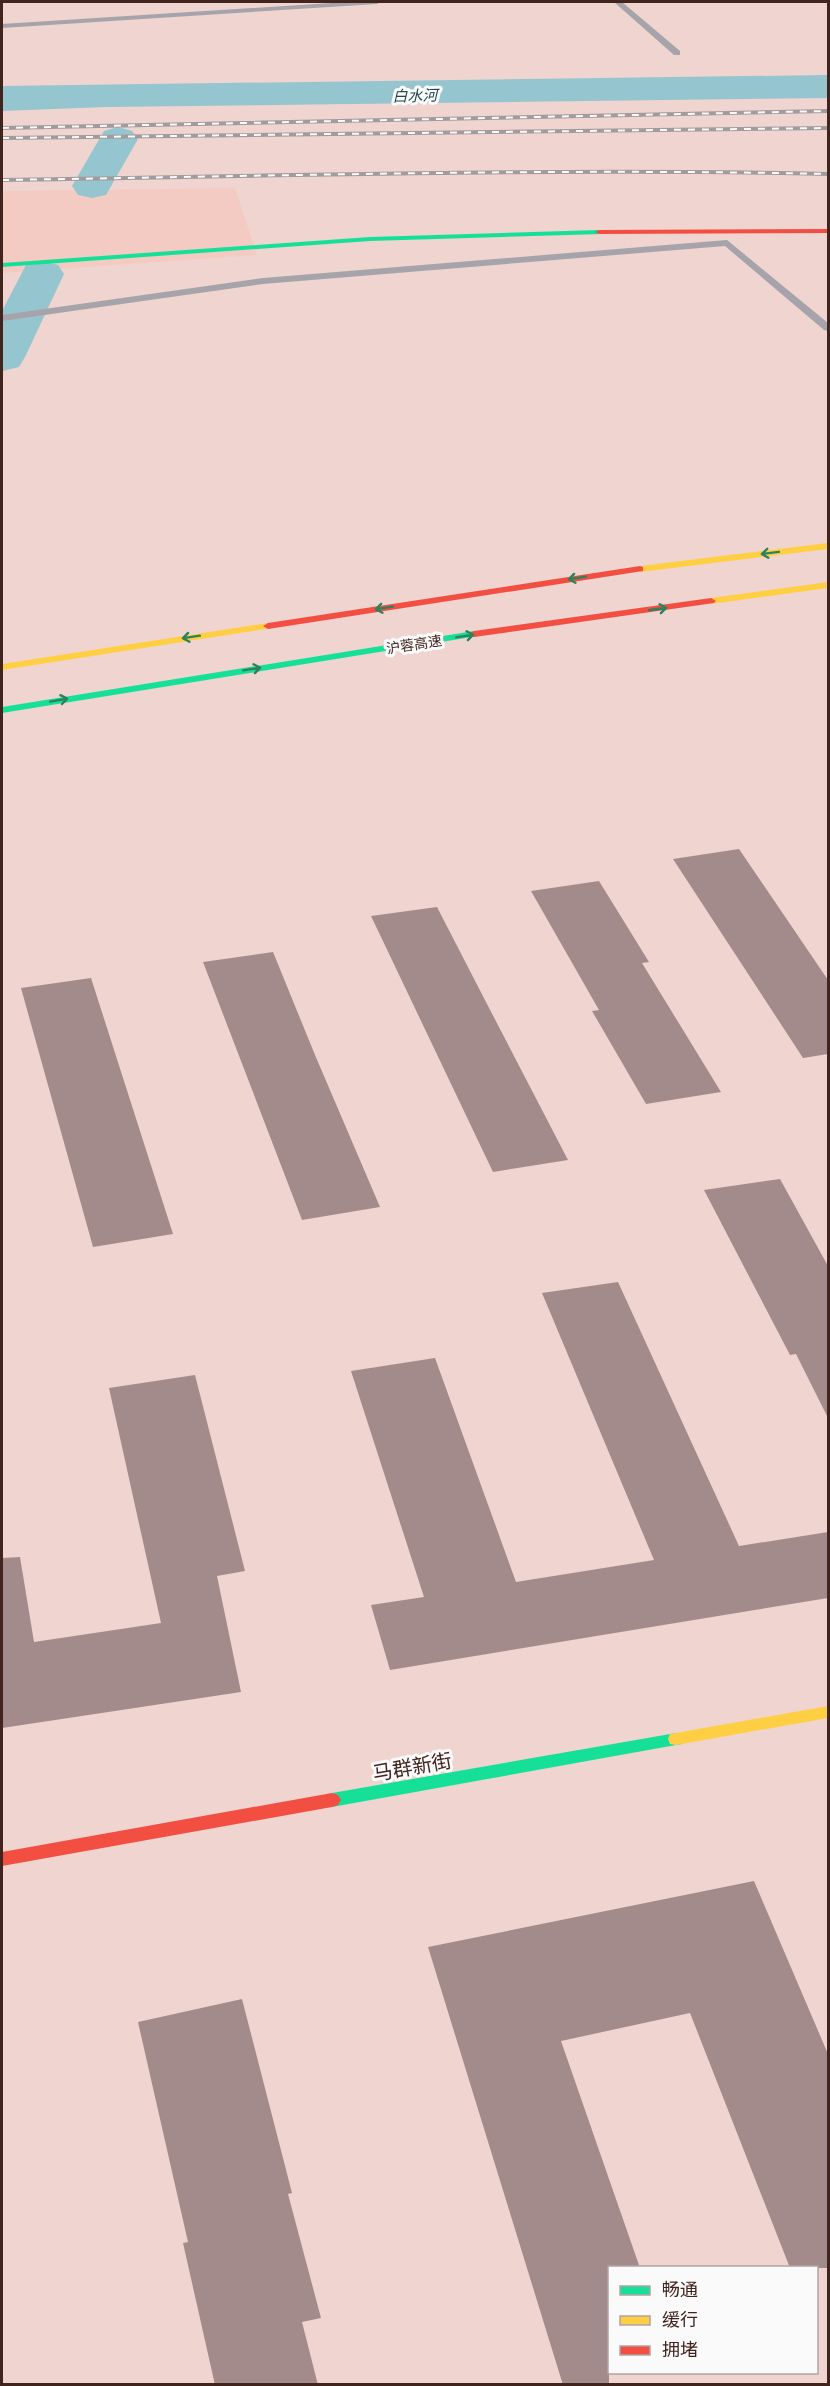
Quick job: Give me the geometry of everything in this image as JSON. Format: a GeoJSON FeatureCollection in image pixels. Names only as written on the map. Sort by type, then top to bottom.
{"type":"FeatureCollection","features":[{"type":"Feature","properties":{"kind":"main road"},"geometry":{"type":"LineString","coordinates":[[2,265],[370,239],[568,232],[828,231]]}},
{"type":"Feature","properties":{"kind":"main road"},"geometry":{"type":"LineString","coordinates":[[2,667],[623,571],[828,546]]}},
{"type":"Feature","properties":{"kind":"main road","name":"沪蓉高速"},"geometry":{"type":"LineString","coordinates":[[2,710],[494,632],[828,585]]}},
{"type":"Feature","properties":{"kind":"main road","name":"马群新街"},"geometry":{"type":"LineString","coordinates":[[2,1859],[828,1712]]}},
{"type":"Feature","properties":{"kind":"lane"},"geometry":{"type":"LineString","coordinates":[[2,27],[377,2]]}},
{"type":"Feature","properties":{"kind":"lane"},"geometry":{"type":"LineString","coordinates":[[618,2],[677,53]]}},
{"type":"Feature","properties":{"kind":"lane"},"geometry":{"type":"LineString","coordinates":[[2,318],[263,281],[727,243],[828,328]]}},
{"type":"Feature","properties":{"kind":"shaded area"},"geometry":{"type":"Polygon","coordinates":[[[235,188],[257,255],[2,273],[2,191],[235,188]]]}},
{"type":"Feature","properties":{"kind":"water","name":"白水河"},"geometry":{"type":"Polygon","coordinates":[[[828,75],[828,98],[106,107],[2,111],[2,86],[828,75]]]}},
{"type":"Feature","properties":{"kind":"building"},"geometry":{"type":"Polygon","coordinates":[[[739,849],[828,980],[828,1054],[803,1058],[673,859],[739,849]]]}},
{"type":"Feature","properties":{"kind":"building"},"geometry":{"type":"Polygon","coordinates":[[[599,881],[649,962],[642,963],[721,1092],[646,1104],[592,1011],[599,1010],[531,891],[599,881]]]}},
{"type":"Feature","properties":{"kind":"building"},"geometry":{"type":"Polygon","coordinates":[[[437,907],[568,1160],[493,1172],[371,916],[437,907]]]}},
{"type":"Feature","properties":{"kind":"building"},"geometry":{"type":"Polygon","coordinates":[[[273,952],[380,1207],[302,1220],[203,962],[273,952]]]}},
{"type":"Feature","properties":{"kind":"building"},"geometry":{"type":"Polygon","coordinates":[[[91,978],[173,1234],[93,1247],[21,988],[91,978]]]}},
{"type":"Feature","properties":{"kind":"building"},"geometry":{"type":"Polygon","coordinates":[[[780,1179],[828,1266],[828,1418],[796,1354],[790,1355],[704,1190],[780,1179]]]}},
{"type":"Feature","properties":{"kind":"building"},"geometry":{"type":"Polygon","coordinates":[[[618,1282],[739,1546],[828,1532],[828,1598],[390,1670],[371,1605],[424,1597],[351,1371],[435,1358],[516,1582],[654,1560],[542,1293],[618,1282]]]}},
{"type":"Feature","properties":{"kind":"building"},"geometry":{"type":"Polygon","coordinates":[[[195,1375],[245,1571],[217,1576],[241,1692],[2,1728],[2,1558],[20,1557],[34,1642],[161,1623],[109,1388],[195,1375]]]}},
{"type":"Feature","properties":{"kind":"building"},"geometry":{"type":"Polygon","coordinates":[[[754,1881],[828,2054],[828,2268],[789,2266],[690,2013],[561,2041],[639,2266],[608,2266],[609,2385],[563,2385],[428,1947],[754,1881]]]}},
{"type":"Feature","properties":{"kind":"building"},"geometry":{"type":"Polygon","coordinates":[[[242,1999],[292,2193],[288,2194],[321,2318],[302,2322],[318,2385],[215,2385],[183,2243],[188,2242],[138,2022],[242,1999]]]}},
{"type":"Feature","properties":{"kind":"waterway"},"geometry":{"type":"LineString","coordinates":[[92,186],[118,139]]}},
{"type":"Feature","properties":{"kind":"waterway"},"geometry":{"type":"LineString","coordinates":[[2,357],[42,274]]}},
{"type":"Feature","properties":{"kind":"railway"},"geometry":{"type":"LineString","coordinates":[[2,128],[828,111]]}},
{"type":"Feature","properties":{"kind":"railway"},"geometry":{"type":"LineString","coordinates":[[2,138],[828,128]]}},
{"type":"Feature","properties":{"kind":"railway"},"geometry":{"type":"LineString","coordinates":[[2,180],[518,172],[828,174]]}},
{"type":"Feature","properties":{"kind":"traffic: fast"},"geometry":{"type":"LineString","coordinates":[[2,265],[370,239],[599,232]]}},
{"type":"Feature","properties":{"kind":"traffic: fast"},"geometry":{"type":"LineString","coordinates":[[2,710],[474,634]]}},
{"type":"Feature","properties":{"kind":"traffic: fast"},"geometry":{"type":"LineString","coordinates":[[332,1800],[676,1739]]}},
{"type":"Feature","properties":{"kind":"traffic: slow"},"geometry":{"type":"LineString","coordinates":[[640,569],[828,546]]}},
{"type":"Feature","properties":{"kind":"traffic: slow"},"geometry":{"type":"LineString","coordinates":[[711,601],[828,585]]}},
{"type":"Feature","properties":{"kind":"traffic: slow"},"geometry":{"type":"LineString","coordinates":[[2,667],[268,626]]}},
{"type":"Feature","properties":{"kind":"traffic: slow"},"geometry":{"type":"LineString","coordinates":[[676,1739],[828,1712]]}},
{"type":"Feature","properties":{"kind":"traffic: jam"},"geometry":{"type":"LineString","coordinates":[[599,232],[828,231]]}},
{"type":"Feature","properties":{"kind":"traffic: jam"},"geometry":{"type":"LineString","coordinates":[[268,626],[640,569]]}},
{"type":"Feature","properties":{"kind":"traffic: jam"},"geometry":{"type":"LineString","coordinates":[[474,634],[711,601]]}},
{"type":"Feature","properties":{"kind":"traffic: jam"},"geometry":{"type":"LineString","coordinates":[[2,1859],[332,1800]]}}]}
